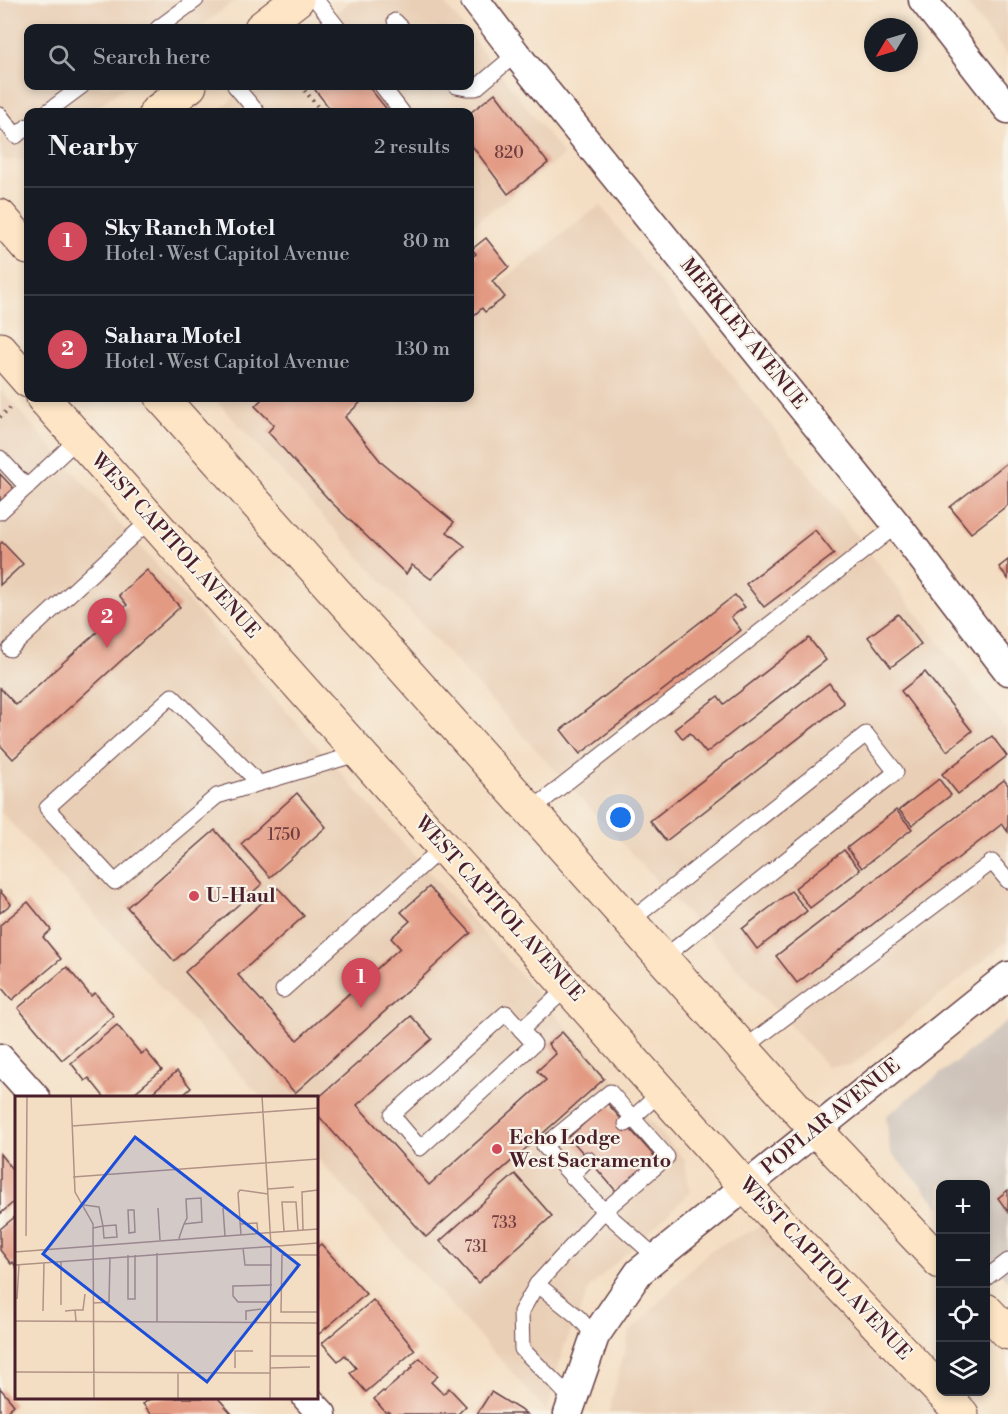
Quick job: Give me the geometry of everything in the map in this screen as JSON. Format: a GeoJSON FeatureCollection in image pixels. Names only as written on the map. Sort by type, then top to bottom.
{"type":"FeatureCollection","features":[{"type":"Feature","properties":{"kind":"main road"},"geometry":{"type":"LineString","coordinates":[[266,24],[297,0]]}},
{"type":"Feature","properties":{"kind":"main road"},"geometry":{"type":"LineString","coordinates":[[161,108],[185,90]]}},
{"type":"Feature","properties":{"kind":"main road"},"geometry":{"type":"LineString","coordinates":[[1,352],[24,377]]}},
{"type":"Feature","properties":{"kind":"main road","name":"WEST CAPITOL AVENUE"},"geometry":{"type":"LineString","coordinates":[[47,402],[745,1186],[962,1414]]}},
{"type":"Feature","properties":{"kind":"main road"},"geometry":{"type":"LineString","coordinates":[[166,402],[815,1129],[936,1258]]}},
{"type":"Feature","properties":{"kind":"main road"},"geometry":{"type":"LineString","coordinates":[[990,1314],[1008,1334]]}},
{"type":"Feature","properties":{"kind":"street","name":"MERKLEY AVENUE"},"geometry":{"type":"LineString","coordinates":[[475,0],[516,54],[897,525],[1008,671]]}},
{"type":"Feature","properties":{"kind":"street"},"geometry":{"type":"LineString","coordinates":[[923,0],[1008,109]]}},
{"type":"Feature","properties":{"kind":"street","name":"POPLAR AVENUE"},"geometry":{"type":"LineString","coordinates":[[570,1407],[595,1336],[639,1272],[1008,975]]}},
{"type":"Feature","properties":{"kind":"street"},"geometry":{"type":"LineString","coordinates":[[0,1058],[34,1096]]}},
{"type":"Feature","properties":{"kind":"street"},"geometry":{"type":"LineString","coordinates":[[308,1399],[322,1414]]}},
{"type":"Feature","properties":{"kind":"lane"},"geometry":{"type":"LineString","coordinates":[[163,24],[196,0]]}},
{"type":"Feature","properties":{"kind":"lane"},"geometry":{"type":"LineString","coordinates":[[316,0],[335,24]]}},
{"type":"Feature","properties":{"kind":"lane"},"geometry":{"type":"LineString","coordinates":[[474,88],[516,54]]}},
{"type":"Feature","properties":{"kind":"lane"},"geometry":{"type":"LineString","coordinates":[[52,108],[77,90]]}},
{"type":"Feature","properties":{"kind":"lane"},"geometry":{"type":"LineString","coordinates":[[238,90],[254,108]]}},
{"type":"Feature","properties":{"kind":"lane"},"geometry":{"type":"LineString","coordinates":[[385,90],[399,108]]}},
{"type":"Feature","properties":{"kind":"lane"},"geometry":{"type":"LineString","coordinates":[[0,116],[16,136],[24,129]]}},
{"type":"Feature","properties":{"kind":"lane"},"geometry":{"type":"LineString","coordinates":[[0,512],[79,438]]}},
{"type":"Feature","properties":{"kind":"lane"},"geometry":{"type":"LineString","coordinates":[[0,458],[27,487]]}},
{"type":"Feature","properties":{"kind":"lane"},"geometry":{"type":"LineString","coordinates":[[10,649],[151,519]]}},
{"type":"Feature","properties":{"kind":"lane"},"geometry":{"type":"LineString","coordinates":[[530,811],[897,525]]}},
{"type":"Feature","properties":{"kind":"lane"},"geometry":{"type":"LineString","coordinates":[[260,783],[172,696],[47,808],[114,882],[217,796],[360,753]]}},
{"type":"Feature","properties":{"kind":"lane"},"geometry":{"type":"LineString","coordinates":[[629,922],[866,734],[896,772],[662,959]]}},
{"type":"Feature","properties":{"kind":"lane"},"geometry":{"type":"LineString","coordinates":[[283,990],[443,847]]}},
{"type":"Feature","properties":{"kind":"lane"},"geometry":{"type":"LineString","coordinates":[[743,1049],[992,862],[1008,880]]}},
{"type":"Feature","properties":{"kind":"lane"},"geometry":{"type":"LineString","coordinates":[[521,1030],[568,987]]}},
{"type":"Feature","properties":{"kind":"lane"},"geometry":{"type":"LineString","coordinates":[[506,1013],[521,1030],[534,1044],[420,1148],[392,1115],[506,1013]]}},
{"type":"Feature","properties":{"kind":"lane"},"geometry":{"type":"LineString","coordinates":[[570,1407],[557,1384],[522,1349],[522,1312],[537,1284],[604,1211],[667,1157],[629,1121],[610,1092],[544,1146],[604,1211],[657,1258]]}},
{"type":"Feature","properties":{"kind":"lane"},"geometry":{"type":"LineString","coordinates":[[629,1121],[661,1092]]}},
{"type":"Feature","properties":{"kind":"lane"},"geometry":{"type":"LineString","coordinates":[[571,1176],[588,1159]]}},
{"type":"Feature","properties":{"kind":"lane"},"geometry":{"type":"LineString","coordinates":[[990,1275],[1008,1261]]}},
{"type":"Feature","properties":{"kind":"lane"},"geometry":{"type":"LineString","coordinates":[[537,1284],[578,1317],[595,1336]]}},
{"type":"Feature","properties":{"kind":"path"},"geometry":{"type":"LineString","coordinates":[[304,90],[319,108]]}},
{"type":"Feature","properties":{"kind":"path"},"geometry":{"type":"LineString","coordinates":[[0,417],[10,408]]}},
{"type":"Feature","properties":{"kind":"shaded area"},"geometry":{"type":"Polygon","coordinates":[[[0,0],[236,0],[204,24],[24,24],[24,90],[121,90],[96,108],[24,108],[24,160],[5,160],[0,157],[0,0]]]}},
{"type":"Feature","properties":{"kind":"shaded area"},"geometry":{"type":"Polygon","coordinates":[[[352,0],[442,0],[461,24],[323,24],[352,0]]]}},
{"type":"Feature","properties":{"kind":"shaded area"},"geometry":{"type":"Polygon","coordinates":[[[964,0],[1008,0],[1008,56],[964,0]]]}},
{"type":"Feature","properties":{"kind":"shaded area"},"geometry":{"type":"Polygon","coordinates":[[[474,40],[564,155],[474,224],[474,108],[221,108],[244,90],[474,90],[474,40]]]}},
{"type":"Feature","properties":{"kind":"shaded area"},"geometry":{"type":"Polygon","coordinates":[[[600,205],[1008,731],[1008,941],[852,1065],[827,1066],[218,402],[474,402],[474,303],[600,205]]]}},
{"type":"Feature","properties":{"kind":"shaded area"},"geometry":{"type":"Polygon","coordinates":[[[0,389],[685,1160],[690,1193],[590,1287],[563,1350],[547,1411],[318,1159],[318,1096],[260,1096],[0,811],[0,389]]]}},
{"type":"Feature","properties":{"kind":"shaded area"},"geometry":{"type":"Polygon","coordinates":[[[1008,1021],[1008,1281],[990,1261],[990,1180],[936,1180],[936,1203],[890,1151],[886,1116],[1008,1021]]]}},
{"type":"Feature","properties":{"kind":"shaded area"},"geometry":{"type":"Polygon","coordinates":[[[763,1225],[944,1414],[608,1414],[629,1333],[709,1251],[763,1225]]]}},
{"type":"Feature","properties":{"kind":"building"},"geometry":{"type":"Polygon","coordinates":[[[315,90],[371,90],[386,108],[329,108],[315,90]]]}},
{"type":"Feature","properties":{"kind":"building"},"geometry":{"type":"Polygon","coordinates":[[[495,93],[548,163],[508,194],[474,148],[474,110],[495,93]]]}},
{"type":"Feature","properties":{"kind":"building"},"geometry":{"type":"Polygon","coordinates":[[[486,238],[509,267],[492,281],[505,297],[485,312],[482,308],[474,315],[474,256],[476,254],[474,247],[486,238]]]}},
{"type":"Feature","properties":{"kind":"building"},"geometry":{"type":"Polygon","coordinates":[[[259,402],[361,402],[345,417],[382,463],[454,522],[447,532],[465,546],[431,579],[412,565],[406,574],[331,502],[268,432],[274,425],[255,406],[259,402]]]}},
{"type":"Feature","properties":{"kind":"building"},"geometry":{"type":"Polygon","coordinates":[[[1008,462],[1008,505],[971,533],[950,507],[1008,462]]]}},
{"type":"Feature","properties":{"kind":"building"},"geometry":{"type":"Polygon","coordinates":[[[0,474],[17,492],[0,507],[0,474]]]}},
{"type":"Feature","properties":{"kind":"building"},"geometry":{"type":"Polygon","coordinates":[[[815,530],[834,554],[764,607],[746,584],[815,530]]]}},
{"type":"Feature","properties":{"kind":"building"},"geometry":{"type":"Polygon","coordinates":[[[2,542],[23,564],[0,585],[0,544],[2,542]]]}},
{"type":"Feature","properties":{"kind":"building"},"geometry":{"type":"Polygon","coordinates":[[[1008,560],[1008,579],[999,567],[1008,560]]]}},
{"type":"Feature","properties":{"kind":"building"},"geometry":{"type":"Polygon","coordinates":[[[147,570],[180,607],[13,759],[0,745],[0,688],[16,705],[127,605],[119,595],[147,570]]]}},
{"type":"Feature","properties":{"kind":"building"},"geometry":{"type":"Polygon","coordinates":[[[735,595],[745,607],[731,617],[741,630],[580,754],[561,730],[735,595]]]}},
{"type":"Feature","properties":{"kind":"building"},"geometry":{"type":"Polygon","coordinates":[[[898,614],[921,644],[891,667],[868,637],[898,614]]]}},
{"type":"Feature","properties":{"kind":"building"},"geometry":{"type":"Polygon","coordinates":[[[809,638],[826,660],[706,753],[690,733],[683,739],[675,729],[718,696],[724,704],[809,638]]]}},
{"type":"Feature","properties":{"kind":"building"},"geometry":{"type":"Polygon","coordinates":[[[925,672],[972,731],[947,751],[901,691],[925,672]]]}},
{"type":"Feature","properties":{"kind":"building"},"geometry":{"type":"Polygon","coordinates":[[[829,683],[844,703],[666,841],[650,821],[829,683]]]}},
{"type":"Feature","properties":{"kind":"building"},"geometry":{"type":"Polygon","coordinates":[[[992,736],[1007,756],[958,794],[942,774],[992,736]]]}},
{"type":"Feature","properties":{"kind":"building"},"geometry":{"type":"Polygon","coordinates":[[[939,779],[951,795],[912,825],[899,810],[939,779]]]}},
{"type":"Feature","properties":{"kind":"building"},"geometry":{"type":"Polygon","coordinates":[[[1004,780],[1008,785],[1008,832],[1002,824],[797,983],[776,956],[1004,780]]]}},
{"type":"Feature","properties":{"kind":"building"},"geometry":{"type":"Polygon","coordinates":[[[297,793],[326,827],[270,877],[241,844],[297,793]]]}},
{"type":"Feature","properties":{"kind":"building"},"geometry":{"type":"Polygon","coordinates":[[[896,810],[912,829],[862,868],[847,848],[896,810]]]}},
{"type":"Feature","properties":{"kind":"building","name":"U-Haul"},"geometry":{"type":"Polygon","coordinates":[[[215,830],[262,884],[174,961],[127,907],[215,830]]]}},
{"type":"Feature","properties":{"kind":"building"},"geometry":{"type":"Polygon","coordinates":[[[844,850],[860,870],[810,908],[795,888],[844,850]]]}},
{"type":"Feature","properties":{"kind":"building"},"geometry":{"type":"Polygon","coordinates":[[[429,887],[471,933],[295,1093],[185,972],[278,888],[304,916],[238,975],[297,1040],[400,948],[391,938],[410,921],[401,912],[429,887]]]}},
{"type":"Feature","properties":{"kind":"building"},"geometry":{"type":"Polygon","coordinates":[[[0,891],[11,904],[0,913],[0,891]]]}},
{"type":"Feature","properties":{"kind":"building"},"geometry":{"type":"Polygon","coordinates":[[[791,891],[807,911],[757,949],[742,929],[791,891]]]}},
{"type":"Feature","properties":{"kind":"building"},"geometry":{"type":"Polygon","coordinates":[[[28,902],[51,930],[43,937],[61,959],[12,1000],[0,986],[0,925],[28,902]]]}},
{"type":"Feature","properties":{"kind":"building"},"geometry":{"type":"Polygon","coordinates":[[[67,967],[91,996],[95,993],[114,1016],[62,1060],[18,1008],[67,967]]]}},
{"type":"Feature","properties":{"kind":"building","name":"Echo Lodge West Sacramento"},"geometry":{"type":"Polygon","coordinates":[[[411,1016],[432,1039],[357,1105],[429,1185],[546,1080],[537,1071],[556,1054],[548,1044],[562,1032],[604,1079],[426,1237],[318,1115],[318,1098],[411,1016]]]}},
{"type":"Feature","properties":{"kind":"building"},"geometry":{"type":"Polygon","coordinates":[[[117,1025],[141,1054],[146,1051],[162,1070],[130,1096],[103,1096],[89,1078],[85,1081],[71,1063],[117,1025]]]}},
{"type":"Feature","properties":{"kind":"building"},"geometry":{"type":"Polygon","coordinates":[[[177,1071],[191,1088],[182,1096],[148,1096],[177,1071]]]}},
{"type":"Feature","properties":{"kind":"building"},"geometry":{"type":"Polygon","coordinates":[[[607,1103],[655,1157],[616,1191],[569,1137],[607,1103]]]}},
{"type":"Feature","properties":{"kind":"building"},"geometry":{"type":"Polygon","coordinates":[[[0,1154],[15,1173],[15,1201],[0,1214],[0,1154]]]}},
{"type":"Feature","properties":{"kind":"building"},"geometry":{"type":"Polygon","coordinates":[[[515,1174],[552,1216],[478,1283],[440,1241],[515,1174]]]}},
{"type":"Feature","properties":{"kind":"building"},"geometry":{"type":"Polygon","coordinates":[[[1008,1190],[1008,1212],[998,1198],[1008,1190]]]}},
{"type":"Feature","properties":{"kind":"building"},"geometry":{"type":"Polygon","coordinates":[[[15,1217],[15,1265],[13,1262],[11,1264],[0,1250],[0,1229],[15,1217]]]}},
{"type":"Feature","properties":{"kind":"building"},"geometry":{"type":"Polygon","coordinates":[[[321,1244],[366,1294],[319,1334],[318,1333],[318,1246],[321,1244]]]}},
{"type":"Feature","properties":{"kind":"building"},"geometry":{"type":"Polygon","coordinates":[[[373,1300],[415,1350],[366,1392],[350,1373],[356,1368],[345,1355],[338,1361],[322,1343],[373,1300]]]}},
{"type":"Feature","properties":{"kind":"building"},"geometry":{"type":"Polygon","coordinates":[[[420,1358],[438,1376],[431,1382],[443,1394],[449,1388],[466,1406],[458,1414],[391,1414],[388,1411],[386,1413],[374,1399],[413,1367],[412,1365],[420,1358]]]}},
{"type":"Feature","properties":{"kind":"building"},"geometry":{"type":"Polygon","coordinates":[[[0,1388],[14,1405],[4,1414],[0,1414],[0,1388]]]}},
{"type":"Feature","properties":{"kind":"building"},"geometry":{"type":"Polygon","coordinates":[[[491,1392],[527,1414],[477,1414],[491,1392]]]}},
{"type":"Feature","properties":{"kind":"building"},"geometry":{"type":"Polygon","coordinates":[[[150,1399],[219,1399],[232,1414],[151,1414],[143,1404],[150,1399]]]}},
{"type":"Feature","properties":{"kind":"place","name":"Sahara Motel"},"geometry":{"type":"Point","coordinates":[107,648]}},
{"type":"Feature","properties":{"kind":"place","name":"U-Haul"},"geometry":{"type":"Point","coordinates":[194,896]}},
{"type":"Feature","properties":{"kind":"place","name":"Sky Ranch Motel"},"geometry":{"type":"Point","coordinates":[361,1008]}},
{"type":"Feature","properties":{"kind":"place","name":"Echo Lodge West Sacramento"},"geometry":{"type":"Point","coordinates":[497,1149]}}]}
